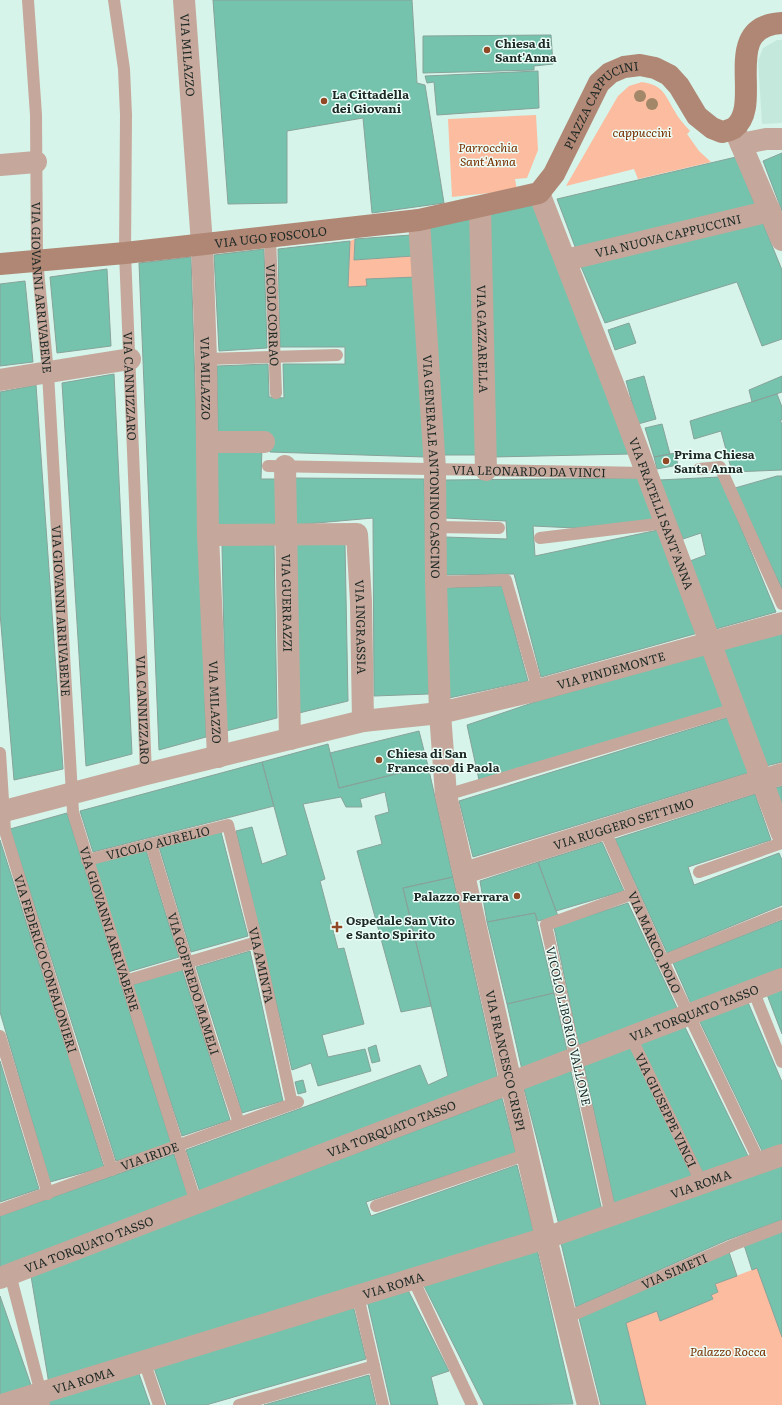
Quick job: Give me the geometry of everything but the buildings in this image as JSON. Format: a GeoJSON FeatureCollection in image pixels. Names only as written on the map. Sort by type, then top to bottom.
{"type":"FeatureCollection","features":[{"type":"Feature","properties":{"kind":"street","name":"VIA MILAZZO"},"geometry":{"type":"LineString","coordinates":[[184,0],[202,244],[206,359],[208,535],[218,757]]}},
{"type":"Feature","properties":{"kind":"street"},"geometry":{"type":"LineString","coordinates":[[782,24],[763,27],[755,33],[749,42],[746,52],[744,107],[737,136],[782,240]]}},
{"type":"Feature","properties":{"kind":"street","name":"PIAZZA CAPPUCINI"},"geometry":{"type":"LineString","coordinates":[[539,193],[554,174],[599,83],[610,73],[624,66],[648,66],[669,75],[679,86],[697,116],[712,128],[737,136]]}},
{"type":"Feature","properties":{"kind":"street"},"geometry":{"type":"LineString","coordinates":[[737,136],[766,139],[782,138]]}},
{"type":"Feature","properties":{"kind":"street"},"geometry":{"type":"LineString","coordinates":[[0,165],[36,162]]}},
{"type":"Feature","properties":{"kind":"street","name":"VIA UGO FOSCOLO"},"geometry":{"type":"LineString","coordinates":[[0,264],[125,253],[419,220],[480,208],[539,193]]}},
{"type":"Feature","properties":{"kind":"street","name":"VIA FRATELLI SANT'ANNA"},"geometry":{"type":"LineString","coordinates":[[539,193],[666,523],[734,709],[782,834]]}},
{"type":"Feature","properties":{"kind":"street","name":"VIA GAZZARELLA"},"geometry":{"type":"LineString","coordinates":[[480,208],[486,470]]}},
{"type":"Feature","properties":{"kind":"street","name":"VIA NUOVA CAPPUCCINI"},"geometry":{"type":"LineString","coordinates":[[566,260],[770,210]]}},
{"type":"Feature","properties":{"kind":"street","name":"VIA GENERALE ANTONINO CASCINO"},"geometry":{"type":"LineString","coordinates":[[419,220],[435,469],[436,582],[440,713]]}},
{"type":"Feature","properties":{"kind":"street"},"geometry":{"type":"LineString","coordinates":[[0,380],[130,359]]}},
{"type":"Feature","properties":{"kind":"street"},"geometry":{"type":"LineString","coordinates":[[207,442],[264,442]]}},
{"type":"Feature","properties":{"kind":"street","name":"VIA GUERRAZZI"},"geometry":{"type":"LineString","coordinates":[[277,466],[285,535],[290,739]]}},
{"type":"Feature","properties":{"kind":"street","name":"VIA INGRASSIA"},"geometry":{"type":"LineString","coordinates":[[285,535],[357,534],[361,602],[363,721]]}},
{"type":"Feature","properties":{"kind":"street"},"geometry":{"type":"LineString","coordinates":[[208,535],[285,535]]}},
{"type":"Feature","properties":{"kind":"street","name":"VIA PINDEMONTE"},"geometry":{"type":"LineString","coordinates":[[2,811],[363,721],[440,713],[538,690],[711,644],[782,623]]}},
{"type":"Feature","properties":{"kind":"street","name":"VIA FRANCESCO CRISPI"},"geometry":{"type":"LineString","coordinates":[[440,713],[446,796],[546,1238],[588,1405]]}},
{"type":"Feature","properties":{"kind":"street","name":"VIA RUGGERO SETTIMO"},"geometry":{"type":"LineString","coordinates":[[464,873],[782,774]]}},
{"type":"Feature","properties":{"kind":"street","name":"VIA TORQUATO TASSO"},"geometry":{"type":"LineString","coordinates":[[5,1276],[782,979]]}},
{"type":"Feature","properties":{"kind":"street","name":"VIA ROMA"},"geometry":{"type":"LineString","coordinates":[[2,1405],[42,1399],[144,1361],[546,1238],[782,1155]]}},
{"type":"Feature","properties":{"kind":"lane","name":"VIA GIOVANNI ARRIVABENE"},"geometry":{"type":"LineString","coordinates":[[28,0],[36,115],[36,260],[48,373],[73,812],[196,1203]]}},
{"type":"Feature","properties":{"kind":"lane","name":"VIA CANNIZZARO"},"geometry":{"type":"LineString","coordinates":[[114,0],[124,70],[126,115],[125,253],[146,774]]}},
{"type":"Feature","properties":{"kind":"lane","name":"VICOLO CORRAO"},"geometry":{"type":"LineString","coordinates":[[270,237],[276,393]]}},
{"type":"Feature","properties":{"kind":"lane"},"geometry":{"type":"LineString","coordinates":[[206,359],[337,355]]}},
{"type":"Feature","properties":{"kind":"lane","name":"VIA LEONARDO DA VINCI"},"geometry":{"type":"LineString","coordinates":[[277,466],[646,473]]}},
{"type":"Feature","properties":{"kind":"lane"},"geometry":{"type":"LineString","coordinates":[[699,469],[720,467],[782,604]]}},
{"type":"Feature","properties":{"kind":"lane"},"geometry":{"type":"LineString","coordinates":[[540,538],[666,523]]}},
{"type":"Feature","properties":{"kind":"lane"},"geometry":{"type":"LineString","coordinates":[[435,527],[499,528]]}},
{"type":"Feature","properties":{"kind":"lane"},"geometry":{"type":"LineString","coordinates":[[436,582],[506,580],[538,690]]}},
{"type":"Feature","properties":{"kind":"lane"},"geometry":{"type":"LineString","coordinates":[[446,796],[734,709]]}},
{"type":"Feature","properties":{"kind":"lane","name":"VIA FEDERICO CONFALONIERI"},"geometry":{"type":"LineString","coordinates":[[0,753],[2,811],[5,831],[76,1061],[112,1170]]}},
{"type":"Feature","properties":{"kind":"lane","name":"VICOLO AURELIO"},"geometry":{"type":"LineString","coordinates":[[87,860],[228,825]]}},
{"type":"Feature","properties":{"kind":"lane","name":"VIA AMINTA"},"geometry":{"type":"LineString","coordinates":[[228,825],[296,1103]]}},
{"type":"Feature","properties":{"kind":"lane","name":"VIA MARCO, POLO"},"geometry":{"type":"LineString","coordinates":[[604,829],[632,894],[688,1015],[760,1163]]}},
{"type":"Feature","properties":{"kind":"lane"},"geometry":{"type":"LineString","coordinates":[[699,872],[782,843]]}},
{"type":"Feature","properties":{"kind":"lane","name":"VIA GOFFREDO MAMELI"},"geometry":{"type":"LineString","coordinates":[[151,844],[211,1040],[239,1123]]}},
{"type":"Feature","properties":{"kind":"lane","name":"VICOLO LIBORIO VALLONE"},"geometry":{"type":"LineString","coordinates":[[610,1216],[546,925],[632,894]]}},
{"type":"Feature","properties":{"kind":"lane"},"geometry":{"type":"LineString","coordinates":[[663,961],[782,913]]}},
{"type":"Feature","properties":{"kind":"lane"},"geometry":{"type":"LineString","coordinates":[[125,981],[257,942]]}},
{"type":"Feature","properties":{"kind":"lane"},"geometry":{"type":"LineString","coordinates":[[752,990],[782,1062]]}},
{"type":"Feature","properties":{"kind":"lane"},"geometry":{"type":"LineString","coordinates":[[0,1036],[48,1194]]}},
{"type":"Feature","properties":{"kind":"lane","name":"VIA GIUSEPPE VINCI"},"geometry":{"type":"LineString","coordinates":[[631,1037],[702,1184]]}},
{"type":"Feature","properties":{"kind":"lane","name":"VIA IRIDE"},"geometry":{"type":"LineString","coordinates":[[0,1210],[48,1194],[296,1103]]}},
{"type":"Feature","properties":{"kind":"lane"},"geometry":{"type":"LineString","coordinates":[[376,1206],[528,1154]]}},
{"type":"Feature","properties":{"kind":"lane","name":"VIA SIMETI"},"geometry":{"type":"LineString","coordinates":[[566,1318],[733,1245],[782,1226]]}},
{"type":"Feature","properties":{"kind":"lane"},"geometry":{"type":"LineString","coordinates":[[5,1276],[42,1399]]}},
{"type":"Feature","properties":{"kind":"lane"},"geometry":{"type":"LineString","coordinates":[[413,1279],[472,1405]]}},
{"type":"Feature","properties":{"kind":"lane"},"geometry":{"type":"LineString","coordinates":[[358,1296],[383,1405]]}},
{"type":"Feature","properties":{"kind":"lane"},"geometry":{"type":"LineString","coordinates":[[144,1361],[159,1405]]}},
{"type":"Feature","properties":{"kind":"lane"},"geometry":{"type":"LineString","coordinates":[[239,1405],[374,1366]]}},
{"type":"Feature","properties":{"kind":"shaded area"},"geometry":{"type":"Polygon","coordinates":[[[777,40],[782,40],[782,123],[762,124],[758,61],[763,48],[777,40]]]}},
{"type":"Feature","properties":{"kind":"green space","name":"cappuccini"},"geometry":{"type":"Polygon","coordinates":[[[642,82],[649,83],[659,88],[677,116],[690,131],[687,134],[699,151],[711,162],[638,179],[634,169],[566,186],[618,96],[629,86],[642,82]]]}},
{"type":"Feature","properties":{"kind":"green space","name":"Parrocchia Sant'Anna"},"geometry":{"type":"Polygon","coordinates":[[[536,115],[538,150],[527,178],[515,179],[517,190],[452,197],[448,119],[536,115]]]}},
{"type":"Feature","properties":{"kind":"green space"},"geometry":{"type":"Polygon","coordinates":[[[355,239],[354,260],[413,256],[416,277],[367,279],[367,286],[348,287],[350,241],[355,239]]]}},
{"type":"Feature","properties":{"kind":"green space","name":"Palazzo Rocca"},"geometry":{"type":"Polygon","coordinates":[[[757,1268],[782,1337],[782,1405],[646,1405],[626,1323],[657,1311],[660,1321],[713,1299],[711,1295],[718,1292],[715,1284],[757,1268]]]}},
{"type":"Feature","properties":{"kind":"place","name":"Chiesa di Sant'Anna"},"geometry":{"type":"Point","coordinates":[487,50]}},
{"type":"Feature","properties":{"kind":"place","name":"La Cittadella dei Giovani"},"geometry":{"type":"Point","coordinates":[324,101]}},
{"type":"Feature","properties":{"kind":"place","name":"Prima Chiesa Santa Anna"},"geometry":{"type":"Point","coordinates":[666,461]}},
{"type":"Feature","properties":{"kind":"place","name":"Chiesa di San Francesco di Paola"},"geometry":{"type":"Point","coordinates":[379,760]}},
{"type":"Feature","properties":{"kind":"place","name":"Palazzo Ferrara"},"geometry":{"type":"Point","coordinates":[517,896]}},
{"type":"Feature","properties":{"kind":"place","name":"Ospedale San Vito e Santo Spirito"},"geometry":{"type":"Point","coordinates":[337,927]}}]}
